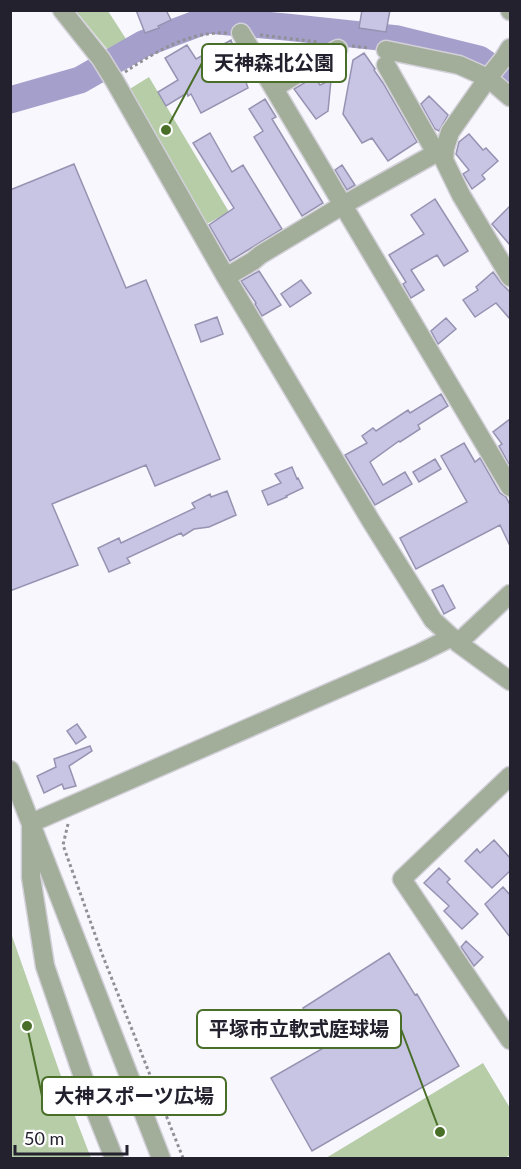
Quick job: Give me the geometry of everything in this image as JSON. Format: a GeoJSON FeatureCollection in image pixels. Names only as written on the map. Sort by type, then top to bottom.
{"type":"FeatureCollection","features":[{"type":"Feature","properties":{"kind":"street"},"geometry":{"type":"LineString","coordinates":[[62,10],[109,71],[226,277],[371,521],[433,620],[455,640],[510,681]]}},
{"type":"Feature","properties":{"kind":"street"},"geometry":{"type":"LineString","coordinates":[[241,33],[510,486]]}},
{"type":"Feature","properties":{"kind":"street"},"geometry":{"type":"LineString","coordinates":[[274,88],[339,46]]}},
{"type":"Feature","properties":{"kind":"street"},"geometry":{"type":"LineString","coordinates":[[226,277],[343,205],[440,151],[450,132],[507,53]]}},
{"type":"Feature","properties":{"kind":"street"},"geometry":{"type":"LineString","coordinates":[[386,57],[459,65],[488,78],[510,97]]}},
{"type":"Feature","properties":{"kind":"street"},"geometry":{"type":"LineString","coordinates":[[386,57],[440,151],[451,176],[488,242],[510,277]]}},
{"type":"Feature","properties":{"kind":"street"},"geometry":{"type":"LineString","coordinates":[[31,823],[455,640],[510,594]]}},
{"type":"Feature","properties":{"kind":"street"},"geometry":{"type":"LineString","coordinates":[[10,770],[161,1158]]}},
{"type":"Feature","properties":{"kind":"street"},"geometry":{"type":"LineString","coordinates":[[510,776],[402,879],[510,1041]]}},
{"type":"Feature","properties":{"kind":"street"},"geometry":{"type":"LineString","coordinates":[[31,823],[31,878],[45,966],[91,1100],[114,1158]]}},
{"type":"Feature","properties":{"kind":"path"},"geometry":{"type":"LineString","coordinates":[[109,71],[141,61],[182,40],[220,32],[339,46],[386,57]]}},
{"type":"Feature","properties":{"kind":"path"},"geometry":{"type":"LineString","coordinates":[[72,804],[63,845],[102,954],[183,1158]]}},
{"type":"Feature","properties":{"kind":"green space"},"geometry":{"type":"Polygon","coordinates":[[[76,11],[108,11],[128,42],[112,55],[76,11]]]}},
{"type":"Feature","properties":{"kind":"green space"},"geometry":{"type":"Polygon","coordinates":[[[149,77],[229,212],[207,224],[128,90],[149,77]]]}},
{"type":"Feature","properties":{"kind":"green space"},"geometry":{"type":"Polygon","coordinates":[[[11,933],[76,1119],[91,1158],[11,1158],[11,933]]]}},
{"type":"Feature","properties":{"kind":"green space"},"geometry":{"type":"Polygon","coordinates":[[[483,1063],[510,1108],[510,1155],[505,1158],[326,1158],[483,1063]]]}},
{"type":"Feature","properties":{"kind":"building"},"geometry":{"type":"Polygon","coordinates":[[[136,10],[166,10],[171,20],[145,33],[136,10]]]}},
{"type":"Feature","properties":{"kind":"building"},"geometry":{"type":"Polygon","coordinates":[[[362,10],[390,10],[386,32],[359,28],[362,10]]]}},
{"type":"Feature","properties":{"kind":"building"},"geometry":{"type":"Polygon","coordinates":[[[231,40],[248,88],[201,113],[191,94],[188,96],[187,93],[166,106],[158,92],[178,80],[165,58],[187,45],[196,59],[231,40]]]}},
{"type":"Feature","properties":{"kind":"building"},"geometry":{"type":"Polygon","coordinates":[[[364,53],[417,142],[388,161],[372,138],[362,143],[343,114],[353,60],[364,53]]]}},
{"type":"Feature","properties":{"kind":"building"},"geometry":{"type":"Polygon","coordinates":[[[314,77],[320,85],[331,80],[328,111],[316,119],[294,89],[314,77]]]}},
{"type":"Feature","properties":{"kind":"building"},"geometry":{"type":"Polygon","coordinates":[[[429,96],[448,115],[439,131],[435,129],[421,104],[429,96]]]}},
{"type":"Feature","properties":{"kind":"building"},"geometry":{"type":"Polygon","coordinates":[[[265,99],[276,117],[272,119],[323,203],[302,216],[254,137],[263,131],[249,109],[265,99]]]}},
{"type":"Feature","properties":{"kind":"building"},"geometry":{"type":"Polygon","coordinates":[[[210,133],[232,172],[243,165],[282,229],[230,261],[209,225],[234,208],[193,143],[210,133]]]}},
{"type":"Feature","properties":{"kind":"building"},"geometry":{"type":"Polygon","coordinates":[[[469,134],[483,150],[486,148],[498,161],[482,175],[485,179],[472,189],[463,174],[469,170],[456,154],[459,142],[469,134]]]}},
{"type":"Feature","properties":{"kind":"building"},"geometry":{"type":"Polygon","coordinates":[[[74,164],[126,288],[146,280],[220,459],[155,486],[146,465],[52,504],[78,565],[10,591],[10,190],[74,164]]]}},
{"type":"Feature","properties":{"kind":"building"},"geometry":{"type":"Polygon","coordinates":[[[342,165],[355,185],[347,190],[335,170],[342,165]]]}},
{"type":"Feature","properties":{"kind":"building"},"geometry":{"type":"Polygon","coordinates":[[[435,199],[468,251],[444,266],[437,255],[411,270],[424,290],[411,298],[403,284],[406,282],[389,255],[424,234],[411,215],[435,199]]]}},
{"type":"Feature","properties":{"kind":"building"},"geometry":{"type":"Polygon","coordinates":[[[510,206],[510,245],[492,224],[510,206]]]}},
{"type":"Feature","properties":{"kind":"building"},"geometry":{"type":"Polygon","coordinates":[[[259,271],[281,305],[262,316],[241,281],[259,271]]]}},
{"type":"Feature","properties":{"kind":"building"},"geometry":{"type":"Polygon","coordinates":[[[493,272],[510,292],[510,319],[496,303],[475,317],[463,300],[478,290],[476,287],[493,272]]]}},
{"type":"Feature","properties":{"kind":"building"},"geometry":{"type":"Polygon","coordinates":[[[301,280],[311,293],[290,307],[281,294],[301,280]]]}},
{"type":"Feature","properties":{"kind":"building"},"geometry":{"type":"Polygon","coordinates":[[[217,317],[223,334],[201,342],[195,325],[217,317]]]}},
{"type":"Feature","properties":{"kind":"building"},"geometry":{"type":"Polygon","coordinates":[[[446,318],[456,329],[438,344],[431,331],[446,318]]]}},
{"type":"Feature","properties":{"kind":"building"},"geometry":{"type":"Polygon","coordinates":[[[441,394],[448,406],[418,425],[420,429],[370,462],[383,485],[405,472],[412,484],[375,505],[345,455],[367,443],[362,436],[373,428],[376,431],[408,410],[410,413],[441,394]]]}},
{"type":"Feature","properties":{"kind":"building"},"geometry":{"type":"Polygon","coordinates":[[[510,419],[510,466],[499,446],[502,444],[493,432],[510,419]]]}},
{"type":"Feature","properties":{"kind":"building"},"geometry":{"type":"Polygon","coordinates":[[[464,443],[475,462],[480,458],[500,493],[506,497],[510,505],[510,546],[500,525],[416,569],[400,538],[467,502],[441,456],[464,443]]]}},
{"type":"Feature","properties":{"kind":"building"},"geometry":{"type":"Polygon","coordinates":[[[435,459],[441,469],[419,482],[413,472],[435,459]]]}},
{"type":"Feature","properties":{"kind":"building"},"geometry":{"type":"Polygon","coordinates":[[[292,467],[303,488],[268,505],[262,491],[281,483],[275,474],[292,467]]]}},
{"type":"Feature","properties":{"kind":"building"},"geometry":{"type":"Polygon","coordinates":[[[227,491],[236,515],[209,527],[194,529],[183,536],[181,533],[127,558],[130,563],[109,572],[98,548],[119,538],[121,543],[195,508],[192,503],[210,494],[211,497],[227,491]]]}},
{"type":"Feature","properties":{"kind":"building"},"geometry":{"type":"Polygon","coordinates":[[[443,585],[455,608],[444,614],[432,590],[443,585]]]}},
{"type":"Feature","properties":{"kind":"building"},"geometry":{"type":"Polygon","coordinates":[[[77,724],[86,737],[76,744],[67,731],[77,724]]]}},
{"type":"Feature","properties":{"kind":"building"},"geometry":{"type":"Polygon","coordinates":[[[90,746],[92,751],[69,766],[76,786],[64,789],[62,784],[44,793],[37,776],[56,767],[54,759],[90,746]]]}},
{"type":"Feature","properties":{"kind":"building"},"geometry":{"type":"Polygon","coordinates":[[[494,840],[510,858],[510,871],[492,888],[465,861],[477,849],[480,853],[494,840]]]}},
{"type":"Feature","properties":{"kind":"building"},"geometry":{"type":"Polygon","coordinates":[[[439,868],[450,879],[447,882],[478,914],[462,929],[444,911],[449,906],[424,883],[439,868]]]}},
{"type":"Feature","properties":{"kind":"building"},"geometry":{"type":"Polygon","coordinates":[[[503,887],[510,895],[510,937],[485,904],[503,887]]]}},
{"type":"Feature","properties":{"kind":"building"},"geometry":{"type":"Polygon","coordinates":[[[466,941],[483,957],[474,966],[461,947],[466,941]]]}},
{"type":"Feature","properties":{"kind":"building"},"geometry":{"type":"Polygon","coordinates":[[[389,953],[415,995],[417,994],[459,1066],[312,1151],[271,1078],[327,1046],[303,1008],[389,953]]]}},
{"type":"Feature","properties":{"kind":"waterway"},"geometry":{"type":"LineString","coordinates":[[10,100],[80,80],[143,44],[207,20],[398,39],[479,59],[510,82]]}},
{"type":"Feature","properties":{"kind":"place","name":"天神森北公園"},"geometry":{"type":"Point","coordinates":[166,130]}},
{"type":"Feature","properties":{"kind":"place","name":"大神スポーツ広場"},"geometry":{"type":"Point","coordinates":[27,1026]}},
{"type":"Feature","properties":{"kind":"place","name":"平塚市立軟式庭球場"},"geometry":{"type":"Point","coordinates":[440,1132]}}]}
